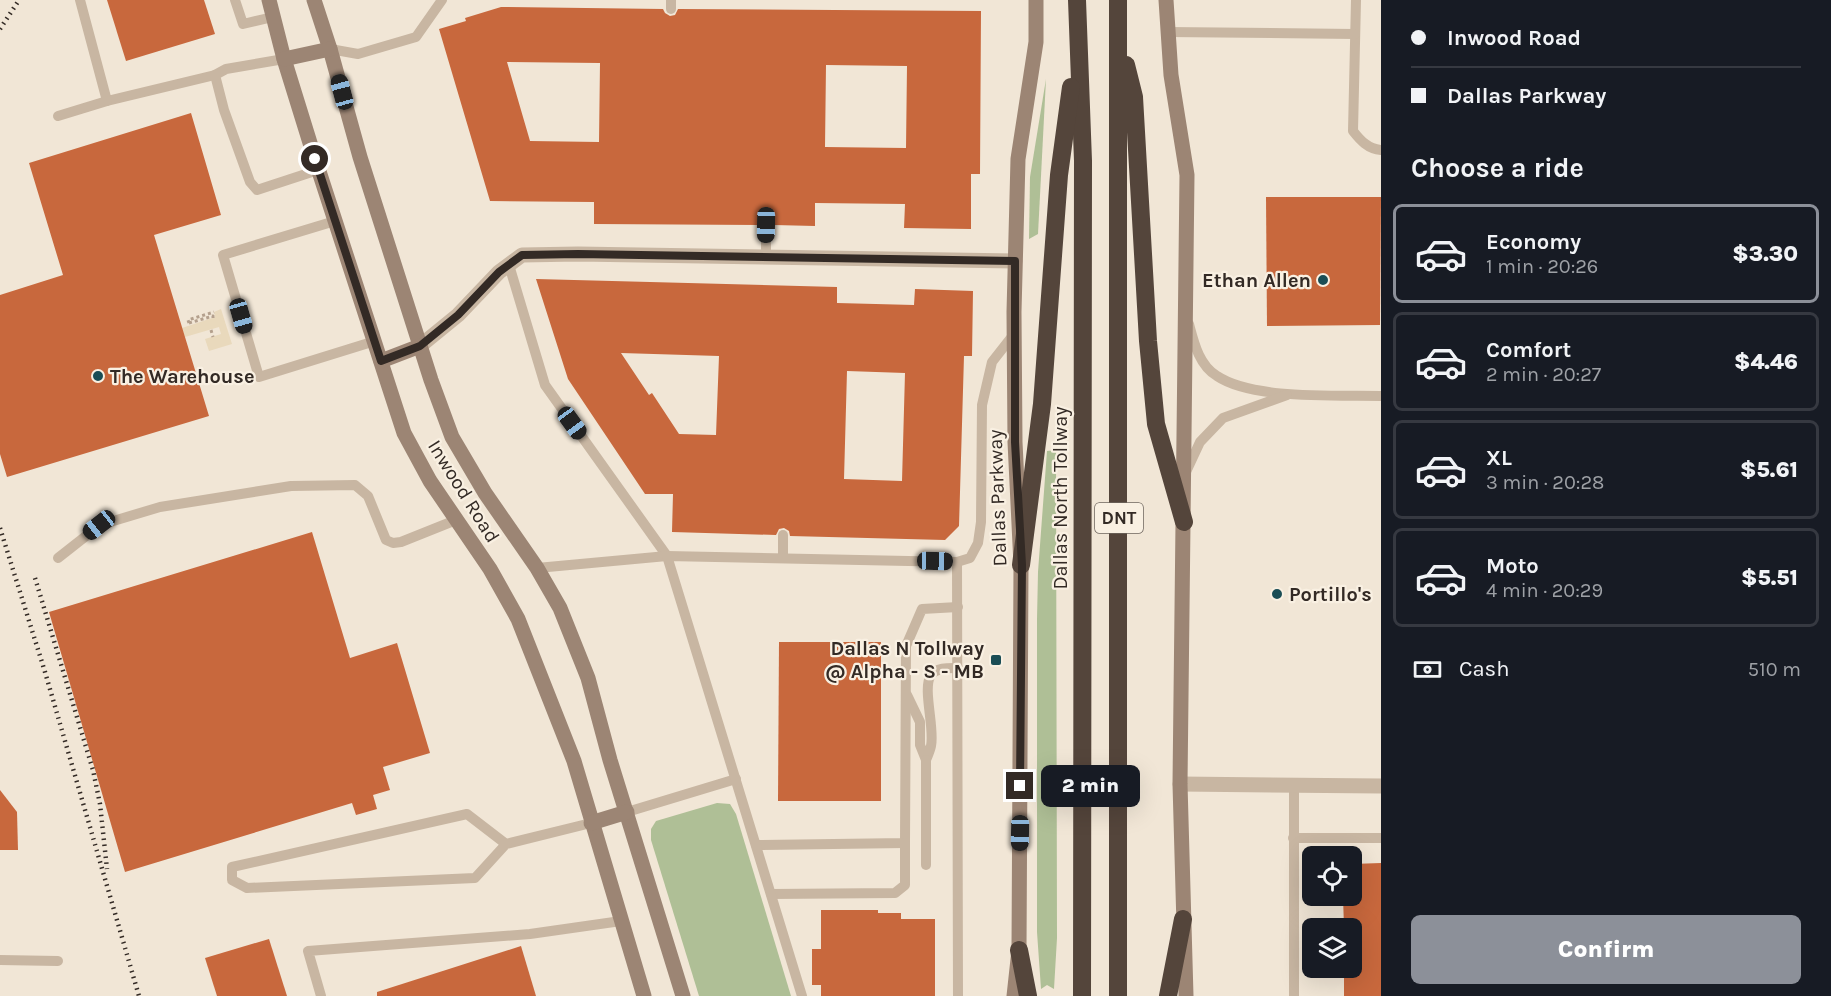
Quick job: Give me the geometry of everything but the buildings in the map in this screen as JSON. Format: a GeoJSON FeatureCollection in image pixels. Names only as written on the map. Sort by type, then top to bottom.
{"type":"FeatureCollection","features":[{"type":"Feature","properties":{"kind":"highway","name":"Dallas North Tollway"},"geometry":{"type":"LineString","coordinates":[[1077,0],[1083,161],[1082,996]]}},
{"type":"Feature","properties":{"kind":"highway","name":"DNT"},"geometry":{"type":"LineString","coordinates":[[1118,0],[1118,996]]}},
{"type":"Feature","properties":{"kind":"highway"},"geometry":{"type":"LineString","coordinates":[[1119,40],[1134,97],[1148,341],[1156,424],[1184,522]]}},
{"type":"Feature","properties":{"kind":"highway"},"geometry":{"type":"LineString","coordinates":[[1022,565],[1042,404],[1059,175],[1077,41]]}},
{"type":"Feature","properties":{"kind":"highway"},"geometry":{"type":"LineString","coordinates":[[1168,996],[1183,919]]}},
{"type":"Feature","properties":{"kind":"highway"},"geometry":{"type":"LineString","coordinates":[[1019,950],[1028,996]]}},
{"type":"Feature","properties":{"kind":"main road","name":"Inwood Road"},"geometry":{"type":"LineString","coordinates":[[269,0],[284,59],[318,170],[404,434],[430,481],[490,569],[519,619],[574,761],[644,996]]}},
{"type":"Feature","properties":{"kind":"main road","name":"Inwood Road"},"geometry":{"type":"LineString","coordinates":[[314,0],[330,48],[360,157],[420,346],[452,437],[485,493],[537,568],[560,608],[588,678],[610,760],[683,996]]}},
{"type":"Feature","properties":{"kind":"main road","name":"Dallas Parkway"},"geometry":{"type":"LineString","coordinates":[[1014,996],[1019,950],[1022,565],[1015,442],[1015,261],[1018,159],[1036,42],[1036,0]]}},
{"type":"Feature","properties":{"kind":"main road"},"geometry":{"type":"LineString","coordinates":[[1166,0],[1171,75],[1187,175],[1180,784],[1186,996]]}},
{"type":"Feature","properties":{"kind":"main road"},"geometry":{"type":"LineString","coordinates":[[284,59],[330,48]]}},
{"type":"Feature","properties":{"kind":"main road"},"geometry":{"type":"LineString","coordinates":[[381,361],[420,346]]}},
{"type":"Feature","properties":{"kind":"main road"},"geometry":{"type":"LineString","coordinates":[[591,823],[627,812]]}},
{"type":"Feature","properties":{"kind":"street"},"geometry":{"type":"LineString","coordinates":[[420,346],[458,315],[499,272],[522,255],[1015,261]]}},
{"type":"Feature","properties":{"kind":"street"},"geometry":{"type":"LineString","coordinates":[[1180,784],[1381,786]]}},
{"type":"Feature","properties":{"kind":"lane"},"geometry":{"type":"LineString","coordinates":[[80,0],[107,101]]}},
{"type":"Feature","properties":{"kind":"lane"},"geometry":{"type":"LineString","coordinates":[[235,0],[243,24],[273,17]]}},
{"type":"Feature","properties":{"kind":"lane"},"geometry":{"type":"LineString","coordinates":[[330,48],[358,54],[416,37],[442,0]]}},
{"type":"Feature","properties":{"kind":"lane"},"geometry":{"type":"LineString","coordinates":[[1356,0],[1353,130],[1360,141],[1376,150],[1381,150]]}},
{"type":"Feature","properties":{"kind":"lane"},"geometry":{"type":"LineString","coordinates":[[1167,32],[1355,34]]}},
{"type":"Feature","properties":{"kind":"lane"},"geometry":{"type":"LineString","coordinates":[[58,117],[107,101],[215,75],[226,69],[284,59]]}},
{"type":"Feature","properties":{"kind":"lane"},"geometry":{"type":"LineString","coordinates":[[215,75],[224,110],[250,182],[257,190],[318,170]]}},
{"type":"Feature","properties":{"kind":"lane"},"geometry":{"type":"LineString","coordinates":[[335,221],[223,255],[259,377],[375,340]]}},
{"type":"Feature","properties":{"kind":"lane"},"geometry":{"type":"LineString","coordinates":[[766,225],[766,258]]}},
{"type":"Feature","properties":{"kind":"lane"},"geometry":{"type":"LineString","coordinates":[[509,265],[545,385],[667,556],[802,996]]}},
{"type":"Feature","properties":{"kind":"lane"},"geometry":{"type":"LineString","coordinates":[[1186,315],[1197,353],[1216,376],[1239,386],[1287,395],[1381,396]]}},
{"type":"Feature","properties":{"kind":"lane"},"geometry":{"type":"LineString","coordinates":[[537,568],[667,556],[957,562],[970,558],[978,543],[981,522],[982,405],[992,362],[1014,334]]}},
{"type":"Feature","properties":{"kind":"lane"},"geometry":{"type":"LineString","coordinates":[[1185,475],[1200,442],[1223,418],[1287,395]]}},
{"type":"Feature","properties":{"kind":"lane"},"geometry":{"type":"LineString","coordinates":[[58,558],[99,525],[160,507],[291,486],[355,485],[368,496],[386,540],[393,543],[401,542],[456,520]]}},
{"type":"Feature","properties":{"kind":"lane"},"geometry":{"type":"LineString","coordinates":[[783,535],[783,558]]}},
{"type":"Feature","properties":{"kind":"lane"},"geometry":{"type":"LineString","coordinates":[[957,562],[958,996]]}},
{"type":"Feature","properties":{"kind":"lane"},"geometry":{"type":"LineString","coordinates":[[771,894],[894,893],[905,885],[906,646],[922,609],[958,607]]}},
{"type":"Feature","properties":{"kind":"lane"},"geometry":{"type":"LineString","coordinates":[[926,760],[932,746],[928,686],[932,675],[941,669],[958,668]]}},
{"type":"Feature","properties":{"kind":"lane"},"geometry":{"type":"LineString","coordinates":[[906,692],[920,722],[920,745],[926,760],[926,865]]}},
{"type":"Feature","properties":{"kind":"lane"},"geometry":{"type":"LineString","coordinates":[[627,812],[736,778]]}},
{"type":"Feature","properties":{"kind":"lane"},"geometry":{"type":"LineString","coordinates":[[1294,785],[1294,996]]}},
{"type":"Feature","properties":{"kind":"lane"},"geometry":{"type":"LineString","coordinates":[[506,844],[467,814],[232,867],[232,880],[247,888],[475,878],[506,844],[591,823]]}},
{"type":"Feature","properties":{"kind":"lane"},"geometry":{"type":"LineString","coordinates":[[1293,838],[1381,838]]}},
{"type":"Feature","properties":{"kind":"lane"},"geometry":{"type":"LineString","coordinates":[[756,845],[904,843]]}},
{"type":"Feature","properties":{"kind":"lane"},"geometry":{"type":"LineString","coordinates":[[321,996],[308,951],[530,934],[621,921]]}},
{"type":"Feature","properties":{"kind":"lane"},"geometry":{"type":"LineString","coordinates":[[0,960],[58,961]]}},
{"type":"Feature","properties":{"kind":"path"},"geometry":{"type":"LineString","coordinates":[[213,318],[213,316],[189,323],[188,320],[214,312]]}},
{"type":"Feature","properties":{"kind":"path"},"geometry":{"type":"LineString","coordinates":[[211,330],[213,337]]}},
{"type":"Feature","properties":{"kind":"green space"},"geometry":{"type":"Polygon","coordinates":[[[1046,79],[1038,234],[1029,239],[1030,177],[1046,79]]]}},
{"type":"Feature","properties":{"kind":"green space"},"geometry":{"type":"Polygon","coordinates":[[[1056,450],[1057,938],[1054,989],[1047,985],[1041,989],[1037,932],[1038,572],[1047,451],[1056,450]]]}},
{"type":"Feature","properties":{"kind":"green space"},"geometry":{"type":"Polygon","coordinates":[[[717,803],[730,804],[736,814],[791,996],[699,996],[651,840],[651,829],[656,821],[717,803]]]}},
{"type":"Feature","properties":{"kind":"shaded area"},"geometry":{"type":"Polygon","coordinates":[[[221,309],[232,344],[209,351],[205,339],[221,334],[219,327],[185,337],[182,328],[215,317],[214,312],[221,309]]]}},
{"type":"Feature","properties":{"kind":"railway"},"geometry":{"type":"LineString","coordinates":[[0,29],[19,0]]}},
{"type":"Feature","properties":{"kind":"railway"},"geometry":{"type":"LineString","coordinates":[[0,528],[45,672],[139,996]]}},
{"type":"Feature","properties":{"kind":"railway"},"geometry":{"type":"LineString","coordinates":[[35,578],[93,770],[100,804],[107,869]]}},
{"type":"Feature","properties":{"kind":"place","name":"Ethan Allen"},"geometry":{"type":"Point","coordinates":[1323,280]}},
{"type":"Feature","properties":{"kind":"place","name":"The Warehouse"},"geometry":{"type":"Point","coordinates":[98,376]}},
{"type":"Feature","properties":{"kind":"place","name":"Portillo's"},"geometry":{"type":"Point","coordinates":[1277,594]}},
{"type":"Feature","properties":{"kind":"place","name":"Dallas N Tollway @ Alpha - S - MB"},"geometry":{"type":"Point","coordinates":[996,660]}},
{"type":"Feature","properties":{"kind":"route"},"geometry":{"type":"LineString","coordinates":[[315,159],[381,361],[420,346],[458,315],[499,272],[522,255],[1015,261],[1015,442],[1022,565],[1020,786]]}}]}
